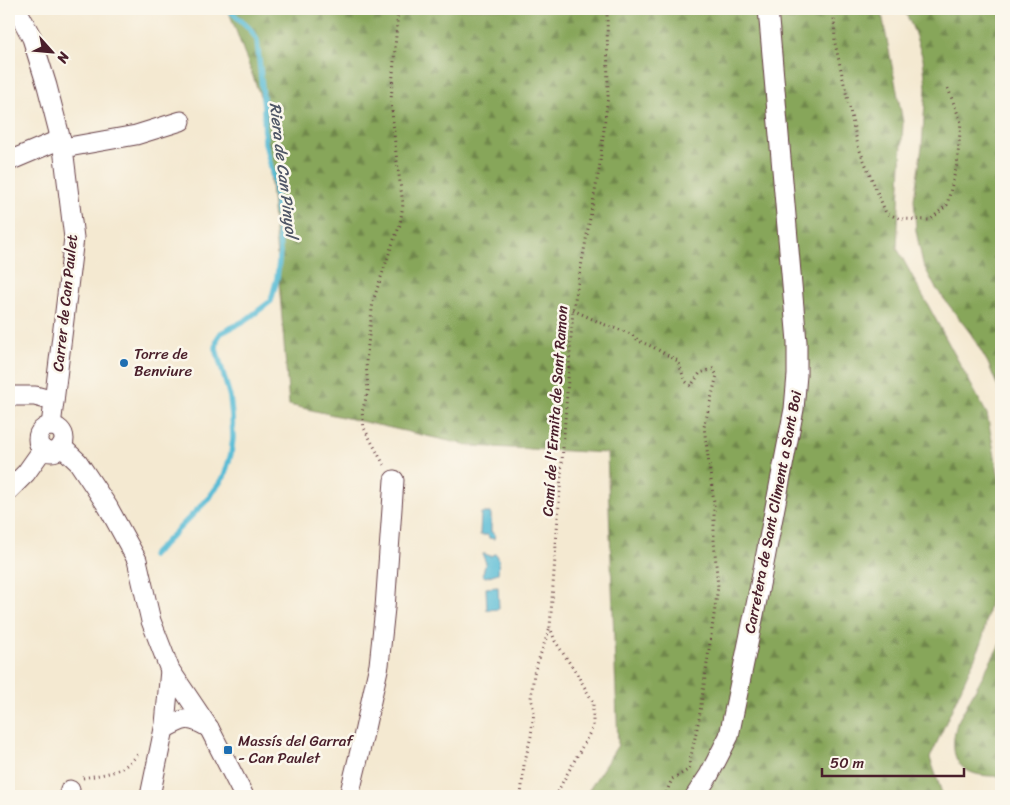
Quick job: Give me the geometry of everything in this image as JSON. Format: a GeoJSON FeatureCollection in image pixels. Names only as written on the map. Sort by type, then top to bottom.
{"type":"FeatureCollection","features":[{"type":"Feature","properties":{"kind":"street","name":"Carrer de Can Paulet"},"geometry":{"type":"LineString","coordinates":[[16,9],[32,38],[62,144],[74,238],[51,426],[58,427],[63,434],[64,442],[52,448]]}},
{"type":"Feature","properties":{"kind":"street","name":"Carretera de Sant Climent a Sant Boi"},"geometry":{"type":"LineString","coordinates":[[695,796],[709,775],[728,736],[785,457],[798,375],[797,342],[768,9]]}},
{"type":"Feature","properties":{"kind":"street"},"geometry":{"type":"LineString","coordinates":[[9,161],[62,144],[136,135],[181,121]]}},
{"type":"Feature","properties":{"kind":"street"},"geometry":{"type":"LineString","coordinates":[[9,396],[34,396],[54,401]]}},
{"type":"Feature","properties":{"kind":"street"},"geometry":{"type":"LineString","coordinates":[[9,490],[52,448],[78,462],[108,507],[137,560],[151,621],[170,670],[209,728],[244,796]]}},
{"type":"Feature","properties":{"kind":"street"},"geometry":{"type":"LineString","coordinates":[[349,796],[379,665],[394,480]]}},
{"type":"Feature","properties":{"kind":"street"},"geometry":{"type":"LineString","coordinates":[[150,796],[164,729],[170,670]]}},
{"type":"Feature","properties":{"kind":"street"},"geometry":{"type":"LineString","coordinates":[[164,729],[186,719],[196,720],[209,728]]}},
{"type":"Feature","properties":{"kind":"path"},"geometry":{"type":"LineString","coordinates":[[394,480],[383,465],[364,428],[362,412],[368,391],[366,362],[373,301],[400,225],[403,204],[391,101],[398,9]]}},
{"type":"Feature","properties":{"kind":"path","name":"Camí de l'Ermita de Sant Ramon"},"geometry":{"type":"LineString","coordinates":[[555,796],[593,727],[593,702],[555,641],[550,627],[573,310],[599,170],[608,96],[608,9]]}},
{"type":"Feature","properties":{"kind":"path"},"geometry":{"type":"LineString","coordinates":[[832,9],[835,43],[858,146],[886,213],[900,219],[930,220],[946,205],[957,164],[961,122],[947,86]]}},
{"type":"Feature","properties":{"kind":"path"},"geometry":{"type":"LineString","coordinates":[[573,310],[631,334],[639,341],[654,347],[678,361],[685,381],[691,386],[700,373],[713,369],[717,375],[704,427],[714,502],[714,541],[718,587],[699,718],[688,770],[672,779],[665,796]]}},
{"type":"Feature","properties":{"kind":"path"},"geometry":{"type":"LineString","coordinates":[[521,796],[524,765],[531,736],[534,712],[531,698],[534,673],[550,627]]}},
{"type":"Feature","properties":{"kind":"path"},"geometry":{"type":"LineString","coordinates":[[70,793],[73,780],[120,770],[133,760],[143,748]]}},
{"type":"Feature","properties":{"kind":"green space"},"geometry":{"type":"Polygon","coordinates":[[[228,9],[881,9],[903,122],[897,248],[987,414],[1001,488],[1001,547],[982,642],[930,758],[943,796],[585,796],[618,745],[607,453],[471,446],[289,405],[265,109],[228,9]]]}},
{"type":"Feature","properties":{"kind":"green space"},"geometry":{"type":"Polygon","coordinates":[[[904,9],[1001,9],[1001,395],[988,363],[971,334],[935,287],[923,264],[916,231],[914,199],[922,147],[926,87],[923,59],[914,31],[904,9]]]}},
{"type":"Feature","properties":{"kind":"green space"},"geometry":{"type":"Polygon","coordinates":[[[1001,642],[1001,776],[987,776],[976,774],[960,765],[954,748],[954,737],[957,723],[1001,642]]]}},
{"type":"Feature","properties":{"kind":"water"},"geometry":{"type":"Polygon","coordinates":[[[481,513],[491,513],[491,532],[495,534],[494,539],[489,538],[488,535],[480,535],[481,513]]]}},
{"type":"Feature","properties":{"kind":"water"},"geometry":{"type":"Polygon","coordinates":[[[483,554],[497,555],[499,560],[498,573],[486,577],[482,575],[486,563],[483,554]]]}},
{"type":"Feature","properties":{"kind":"water"},"geometry":{"type":"Polygon","coordinates":[[[498,587],[499,609],[487,610],[486,588],[498,587]]]}},
{"type":"Feature","properties":{"kind":"waterway","name":"Riera de Can Pinyol"},"geometry":{"type":"LineString","coordinates":[[152,556],[208,499],[224,477],[231,454],[233,438],[232,416],[230,397],[216,349],[217,339],[221,333],[246,320],[271,301],[277,278],[280,253],[278,222],[274,180],[265,142],[264,107],[257,40],[249,28],[228,9]]}},
{"type":"Feature","properties":{"kind":"place","name":"Torre de Benviure"},"geometry":{"type":"Point","coordinates":[124,363]}},
{"type":"Feature","properties":{"kind":"place","name":"Massís del Garraf - Can Paulet"},"geometry":{"type":"Point","coordinates":[228,750]}}]}
